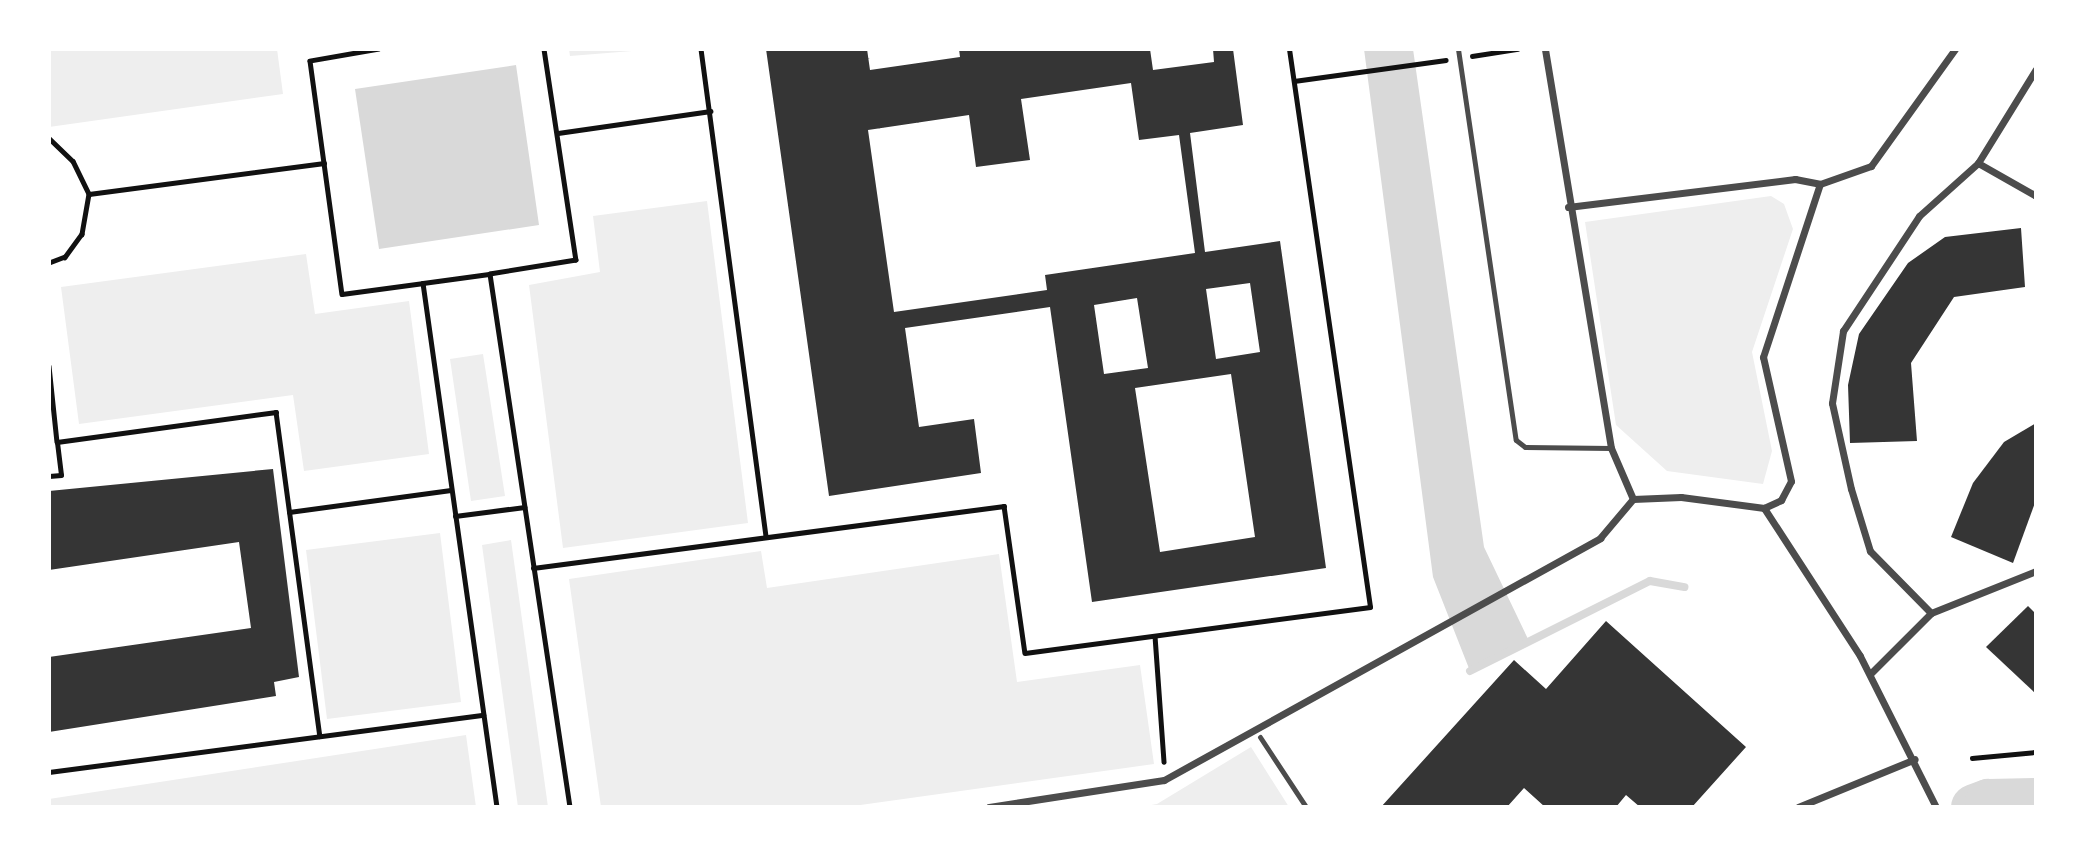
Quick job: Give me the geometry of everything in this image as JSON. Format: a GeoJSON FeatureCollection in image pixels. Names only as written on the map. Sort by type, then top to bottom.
{"type":"FeatureCollection","features":[{"type":"Feature","properties":{"kind":"street"},"geometry":{"type":"LineString","coordinates":[[1545,49],[1568,207],[1611,447],[1633,499]]}},
{"type":"Feature","properties":{"kind":"street"},"geometry":{"type":"LineString","coordinates":[[1568,207],[1795,179],[1820,184],[1871,166],[1955,49]]}},
{"type":"Feature","properties":{"kind":"street"},"geometry":{"type":"LineString","coordinates":[[1931,613],[1870,551],[1851,489],[1832,402],[1843,331],[1919,216],[1978,163],[2036,69]]}},
{"type":"Feature","properties":{"kind":"street"},"geometry":{"type":"LineString","coordinates":[[1978,163],[2036,196]]}},
{"type":"Feature","properties":{"kind":"street"},"geometry":{"type":"LineString","coordinates":[[989,807],[1164,780],[1440,623],[1600,538],[1633,499],[1681,498],[1764,508],[1781,500],[1791,481],[1763,357],[1820,184]]}},
{"type":"Feature","properties":{"kind":"street"},"geometry":{"type":"LineString","coordinates":[[1764,508],[1870,674],[1915,759],[1936,807]]}},
{"type":"Feature","properties":{"kind":"street"},"geometry":{"type":"LineString","coordinates":[[1870,674],[1931,613],[2036,571]]}},
{"type":"Feature","properties":{"kind":"street"},"geometry":{"type":"LineString","coordinates":[[1798,807],[1915,759]]}},
{"type":"Feature","properties":{"kind":"lane"},"geometry":{"type":"LineString","coordinates":[[1458,49],[1516,440],[1525,447],[1611,447]]}},
{"type":"Feature","properties":{"kind":"lane"},"geometry":{"type":"LineString","coordinates":[[1260,737],[1306,807]]}},
{"type":"Feature","properties":{"kind":"path"},"geometry":{"type":"LineString","coordinates":[[380,49],[310,61],[342,294],[576,260],[544,49]]}},
{"type":"Feature","properties":{"kind":"path"},"geometry":{"type":"LineString","coordinates":[[701,49],[766,535]]}},
{"type":"Feature","properties":{"kind":"path"},"geometry":{"type":"LineString","coordinates":[[533,568],[766,535],[1004,506],[1025,653],[1370,607],[1289,49]]}},
{"type":"Feature","properties":{"kind":"path"},"geometry":{"type":"LineString","coordinates":[[1294,81],[1428,62]]}},
{"type":"Feature","properties":{"kind":"path"},"geometry":{"type":"LineString","coordinates":[[558,133],[710,111]]}},
{"type":"Feature","properties":{"kind":"path"},"geometry":{"type":"LineString","coordinates":[[49,138],[73,161],[89,194],[82,234],[65,257],[49,262]]}},
{"type":"Feature","properties":{"kind":"path"},"geometry":{"type":"LineString","coordinates":[[89,194],[324,163]]}},
{"type":"Feature","properties":{"kind":"path"},"geometry":{"type":"LineString","coordinates":[[489,274],[570,807]]}},
{"type":"Feature","properties":{"kind":"path"},"geometry":{"type":"LineString","coordinates":[[424,283],[497,807]]}},
{"type":"Feature","properties":{"kind":"path"},"geometry":{"type":"LineString","coordinates":[[49,366],[61,475],[49,477]]}},
{"type":"Feature","properties":{"kind":"path"},"geometry":{"type":"LineString","coordinates":[[57,442],[276,412],[320,736]]}},
{"type":"Feature","properties":{"kind":"path"},"geometry":{"type":"LineString","coordinates":[[289,512],[451,490]]}},
{"type":"Feature","properties":{"kind":"path"},"geometry":{"type":"LineString","coordinates":[[455,516],[524,507]]}},
{"type":"Feature","properties":{"kind":"path"},"geometry":{"type":"LineString","coordinates":[[1155,636],[1164,780]]}},
{"type":"Feature","properties":{"kind":"path"},"geometry":{"type":"LineString","coordinates":[[49,772],[483,715]]}},
{"type":"Feature","properties":{"kind":"path"},"geometry":{"type":"LineString","coordinates":[[1972,758],[2036,752]]}},
{"type":"Feature","properties":{"kind":"shaded area"},"geometry":{"type":"Polygon","coordinates":[[[49,49],[277,49],[283,94],[49,127],[49,49]]]}},
{"type":"Feature","properties":{"kind":"shaded area"},"geometry":{"type":"Polygon","coordinates":[[[569,49],[657,49],[570,56],[569,49]]]}},
{"type":"Feature","properties":{"kind":"shaded area"},"geometry":{"type":"Polygon","coordinates":[[[1364,49],[1413,49],[1484,547],[1528,639],[1470,671],[1433,577],[1364,49]]]}},
{"type":"Feature","properties":{"kind":"shaded area"},"geometry":{"type":"Polygon","coordinates":[[[516,65],[539,225],[379,249],[355,89],[516,65]]]}},
{"type":"Feature","properties":{"kind":"shaded area"},"geometry":{"type":"Polygon","coordinates":[[[1771,196],[1784,204],[1793,229],[1752,352],[1772,451],[1763,484],[1667,471],[1616,425],[1585,222],[1771,196]]]}},
{"type":"Feature","properties":{"kind":"shaded area"},"geometry":{"type":"Polygon","coordinates":[[[707,201],[748,523],[563,548],[529,285],[600,272],[593,216],[707,201]]]}},
{"type":"Feature","properties":{"kind":"shaded area"},"geometry":{"type":"Polygon","coordinates":[[[306,254],[315,314],[409,301],[429,454],[304,471],[293,395],[79,424],[61,287],[306,254]]]}},
{"type":"Feature","properties":{"kind":"shaded area"},"geometry":{"type":"Polygon","coordinates":[[[483,354],[505,496],[471,501],[450,359],[483,354]]]}},
{"type":"Feature","properties":{"kind":"shaded area"},"geometry":{"type":"Polygon","coordinates":[[[440,533],[461,702],[327,719],[306,550],[440,533]]]}},
{"type":"Feature","properties":{"kind":"shaded area"},"geometry":{"type":"Polygon","coordinates":[[[511,540],[548,807],[518,807],[482,545],[511,540]]]}},
{"type":"Feature","properties":{"kind":"shaded area"},"geometry":{"type":"Polygon","coordinates":[[[761,551],[767,588],[999,554],[1017,682],[1140,665],[1154,764],[846,807],[601,807],[569,579],[761,551]]]}},
{"type":"Feature","properties":{"kind":"shaded area"},"geometry":{"type":"Polygon","coordinates":[[[466,735],[476,807],[49,807],[49,799],[466,735]]]}},
{"type":"Feature","properties":{"kind":"shaded area"},"geometry":{"type":"Polygon","coordinates":[[[1251,747],[1289,807],[1140,807],[1157,804],[1251,747]]]}},
{"type":"Feature","properties":{"kind":"building"},"geometry":{"type":"Polygon","coordinates":[[[766,49],[867,49],[870,70],[960,57],[959,49],[1150,49],[1153,70],[1214,62],[1213,49],[1233,49],[1243,125],[1190,133],[1205,252],[1280,241],[1326,568],[1092,602],[1050,307],[905,328],[919,427],[974,419],[981,473],[829,496],[766,49]],[[1131,83],[1021,99],[1030,160],[976,167],[969,115],[868,130],[894,312],[1047,290],[1045,275],[1195,253],[1179,135],[1139,140],[1131,83]],[[1250,283],[1206,289],[1216,359],[1260,352],[1250,283]],[[1137,298],[1094,305],[1104,374],[1148,368],[1137,298]],[[1231,374],[1135,388],[1160,552],[1255,537],[1231,374]]]}},
{"type":"Feature","properties":{"kind":"building"},"geometry":{"type":"Polygon","coordinates":[[[2021,228],[2025,287],[1954,297],[1911,363],[1917,441],[1850,443],[1848,385],[1859,334],[1908,263],[1945,237],[2021,228]]]}},
{"type":"Feature","properties":{"kind":"building"},"geometry":{"type":"Polygon","coordinates":[[[2036,423],[2036,500],[2013,563],[1951,537],[1973,483],[2004,442],[2036,423]]]}},
{"type":"Feature","properties":{"kind":"building"},"geometry":{"type":"Polygon","coordinates":[[[273,469],[299,677],[274,682],[276,696],[49,732],[49,657],[251,628],[239,542],[49,570],[49,491],[273,469]]]}},
{"type":"Feature","properties":{"kind":"building"},"geometry":{"type":"Polygon","coordinates":[[[2028,606],[2036,614],[2036,694],[1986,647],[2028,606]]]}},
{"type":"Feature","properties":{"kind":"building"},"geometry":{"type":"Polygon","coordinates":[[[1606,621],[1746,747],[1692,807],[1640,807],[1626,795],[1616,807],[1545,807],[1524,788],[1507,807],[1381,807],[1514,660],[1546,689],[1606,621]]]}},
{"type":"Feature","properties":{"kind":"waterway"},"geometry":{"type":"LineString","coordinates":[[1470,671],[1650,581],[1684,587]]}},
{"type":"Feature","properties":{"kind":"waterway"},"geometry":{"type":"LineString","coordinates":[[1974,807],[1988,802],[2036,801]]}}]}
